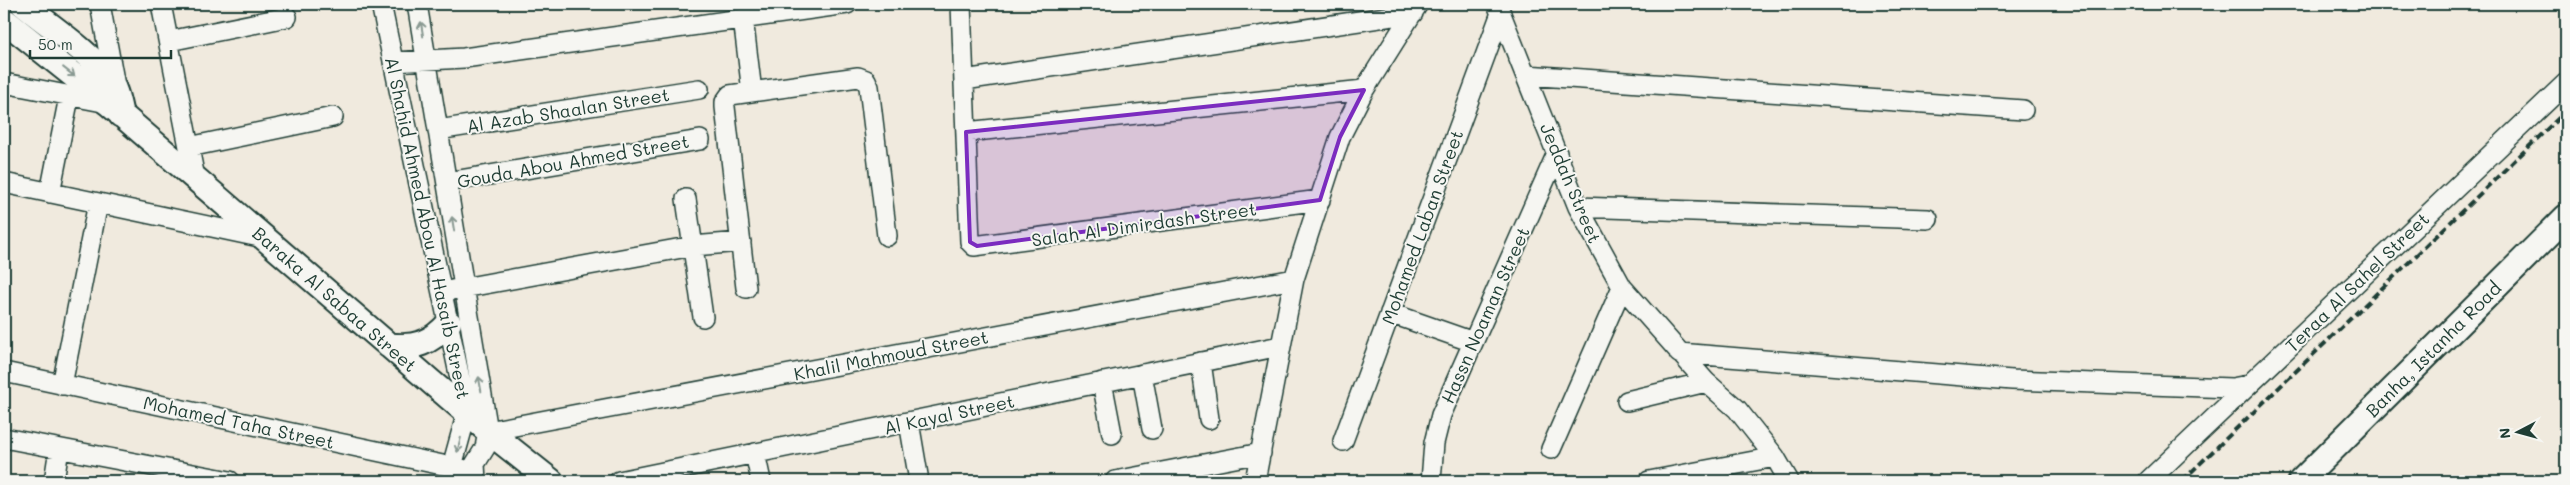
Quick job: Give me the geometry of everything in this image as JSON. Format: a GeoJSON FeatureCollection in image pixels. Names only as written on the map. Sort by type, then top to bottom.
{"type":"FeatureCollection","features":[{"type":"Feature","properties":{"kind":"main road","name":"Baraka Al Sabaa Street"},"geometry":{"type":"LineString","coordinates":[[23,4],[97,64],[109,79],[116,105]]}},
{"type":"Feature","properties":{"kind":"main road","name":"Baraka Al Sabaa Street"},"geometry":{"type":"LineString","coordinates":[[4,20],[116,105],[196,178],[388,345],[488,431],[550,481]]}},
{"type":"Feature","properties":{"kind":"main road","name":"Banha, Istanha Road"},"geometry":{"type":"LineString","coordinates":[[2301,481],[2566,217]]}},
{"type":"Feature","properties":{"kind":"main road"},"geometry":{"type":"LineString","coordinates":[[388,345],[405,348],[422,345],[437,336],[449,323]]}},
{"type":"Feature","properties":{"kind":"street"},"geometry":{"type":"LineString","coordinates":[[4,83],[116,105],[100,4]]}},
{"type":"Feature","properties":{"kind":"street"},"geometry":{"type":"LineString","coordinates":[[161,4],[196,178]]}},
{"type":"Feature","properties":{"kind":"street","name":"Al Shahid Ahmed Abou Al Hasaib Street"},"geometry":{"type":"LineString","coordinates":[[380,4],[467,412],[451,474]]}},
{"type":"Feature","properties":{"kind":"street","name":"Al Shahid Ahmed Abou Al Hasaib Street"},"geometry":{"type":"LineString","coordinates":[[418,4],[488,431],[485,448],[474,464],[475,477]]}},
{"type":"Feature","properties":{"kind":"street"},"geometry":{"type":"LineString","coordinates":[[393,62],[464,58],[847,4]]}},
{"type":"Feature","properties":{"kind":"street"},"geometry":{"type":"LineString","coordinates":[[961,4],[966,132],[1364,90]]}},
{"type":"Feature","properties":{"kind":"street"},"geometry":{"type":"LineString","coordinates":[[964,80],[1415,8]]}},
{"type":"Feature","properties":{"kind":"street"},"geometry":{"type":"LineString","coordinates":[[1255,481],[1294,279],[1340,137],[1364,90],[1415,8]]}},
{"type":"Feature","properties":{"kind":"street","name":"Jeddah Street"},"geometry":{"type":"LineString","coordinates":[[1499,8],[1578,207],[1622,287],[1706,382],[1737,409],[1774,456],[1789,481]]}},
{"type":"Feature","properties":{"kind":"street","name":"Mohamed Laban Street"},"geometry":{"type":"LineString","coordinates":[[1343,441],[1499,8]]}},
{"type":"Feature","properties":{"kind":"street"},"geometry":{"type":"LineString","coordinates":[[168,41],[287,17]]}},
{"type":"Feature","properties":{"kind":"street"},"geometry":{"type":"LineString","coordinates":[[743,18],[752,92]]}},
{"type":"Feature","properties":{"kind":"street"},"geometry":{"type":"LineString","coordinates":[[1526,75],[2023,110]]}},
{"type":"Feature","properties":{"kind":"street"},"geometry":{"type":"LineString","coordinates":[[746,288],[725,102],[730,95],[858,77],[866,80],[869,87],[887,236]]}},
{"type":"Feature","properties":{"kind":"street","name":"Teraa Al Sahel Street"},"geometry":{"type":"LineString","coordinates":[[2148,481],[2566,82]]}},
{"type":"Feature","properties":{"kind":"street","name":"Al Azab Shaalan Street"},"geometry":{"type":"LineString","coordinates":[[438,130],[699,89]]}},
{"type":"Feature","properties":{"kind":"street"},"geometry":{"type":"LineString","coordinates":[[50,193],[69,97]]}},
{"type":"Feature","properties":{"kind":"street"},"geometry":{"type":"LineString","coordinates":[[189,146],[333,117]]}},
{"type":"Feature","properties":{"kind":"street","name":"Salah Al Dimirdash Street"},"geometry":{"type":"LineString","coordinates":[[966,132],[970,242],[977,246],[1320,200]]}},
{"type":"Feature","properties":{"kind":"street","name":"Gouda Abou Ahmed Street"},"geometry":{"type":"LineString","coordinates":[[447,182],[700,140]]}},
{"type":"Feature","properties":{"kind":"street","name":"Hassn Noaman Street"},"geometry":{"type":"LineString","coordinates":[[1431,481],[1434,443],[1441,415],[1557,153]]}},
{"type":"Feature","properties":{"kind":"street"},"geometry":{"type":"LineString","coordinates":[[4,183],[265,238]]}},
{"type":"Feature","properties":{"kind":"street"},"geometry":{"type":"LineString","coordinates":[[686,199],[703,317]]}},
{"type":"Feature","properties":{"kind":"street"},"geometry":{"type":"LineString","coordinates":[[62,385],[98,203]]}},
{"type":"Feature","properties":{"kind":"street"},"geometry":{"type":"LineString","coordinates":[[1578,207],[1928,219]]}},
{"type":"Feature","properties":{"kind":"street"},"geometry":{"type":"LineString","coordinates":[[440,292],[693,246],[741,242]]}},
{"type":"Feature","properties":{"kind":"street","name":"Khalil Mahmoud Street"},"geometry":{"type":"LineString","coordinates":[[488,431],[1294,279]]}},
{"type":"Feature","properties":{"kind":"street"},"geometry":{"type":"LineString","coordinates":[[1550,449],[1622,287]]}},
{"type":"Feature","properties":{"kind":"street"},"geometry":{"type":"LineString","coordinates":[[1390,313],[1474,342]]}},
{"type":"Feature","properties":{"kind":"street","name":"Al Kayal Street"},"geometry":{"type":"LineString","coordinates":[[619,481],[1280,346]]}},
{"type":"Feature","properties":{"kind":"street"},"geometry":{"type":"LineString","coordinates":[[1679,353],[2012,380],[2232,388],[2248,385]]}},
{"type":"Feature","properties":{"kind":"street"},"geometry":{"type":"LineString","coordinates":[[1201,362],[1209,420]]}},
{"type":"Feature","properties":{"kind":"street","name":"Mohamed Taha Street"},"geometry":{"type":"LineString","coordinates":[[4,372],[451,474],[475,477]]}},
{"type":"Feature","properties":{"kind":"street"},"geometry":{"type":"LineString","coordinates":[[1142,374],[1152,429]]}},
{"type":"Feature","properties":{"kind":"street"},"geometry":{"type":"LineString","coordinates":[[1102,382],[1112,434]]}},
{"type":"Feature","properties":{"kind":"street"},"geometry":{"type":"LineString","coordinates":[[1627,401],[1706,382]]}},
{"type":"Feature","properties":{"kind":"street"},"geometry":{"type":"LineString","coordinates":[[909,422],[918,475]]}},
{"type":"Feature","properties":{"kind":"street"},"geometry":{"type":"LineString","coordinates":[[4,438],[230,481]]}},
{"type":"Feature","properties":{"kind":"street"},"geometry":{"type":"LineString","coordinates":[[54,481],[59,449]]}},
{"type":"Feature","properties":{"kind":"street"},"geometry":{"type":"LineString","coordinates":[[755,453],[761,481]]}},
{"type":"Feature","properties":{"kind":"street"},"geometry":{"type":"LineString","coordinates":[[1115,481],[1261,453]]}},
{"type":"Feature","properties":{"kind":"street"},"geometry":{"type":"LineString","coordinates":[[1649,481],[1774,456]]}},
{"type":"Feature","properties":{"kind":"highlighted area"},"geometry":{"type":"Polygon","coordinates":[[[1364,90],[1340,137],[1320,200],[977,246],[970,242],[966,132],[1364,90]]]}},
{"type":"Feature","properties":{"kind":"railway"},"geometry":{"type":"LineString","coordinates":[[2182,481],[2566,111]]}}]}
